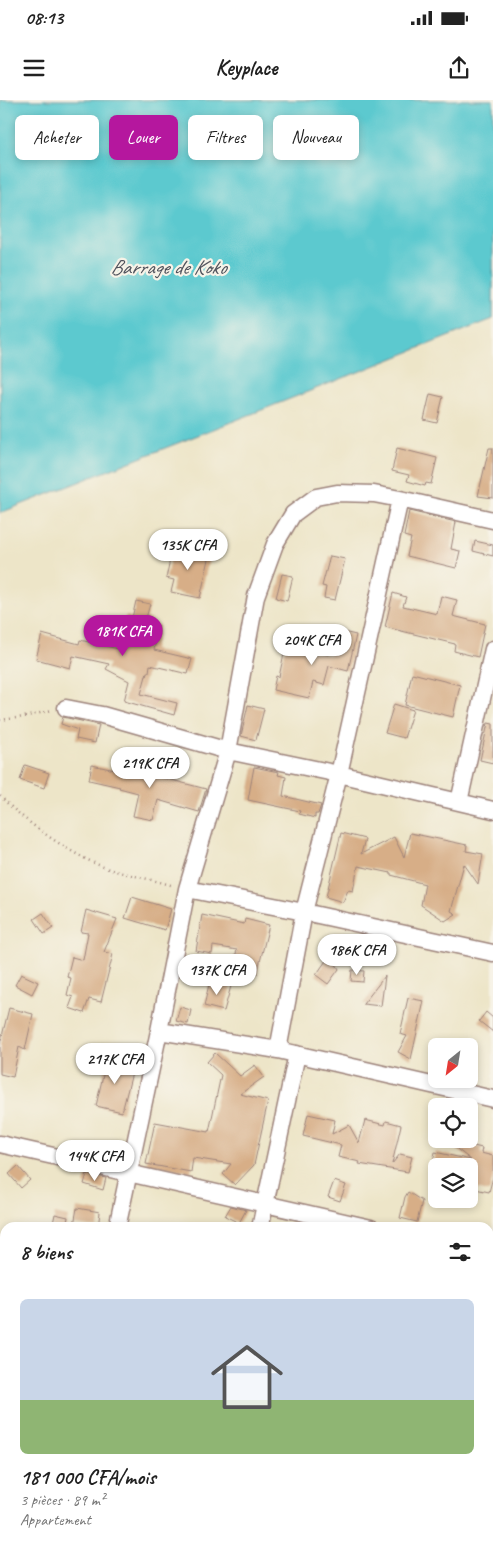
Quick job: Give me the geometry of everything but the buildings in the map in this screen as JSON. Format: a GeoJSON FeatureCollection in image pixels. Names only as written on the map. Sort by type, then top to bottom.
{"type":"FeatureCollection","features":[{"type":"Feature","properties":{"kind":"street"},"geometry":{"type":"LineString","coordinates":[[118,1222],[188,889],[228,751],[256,596],[275,544],[293,514],[316,498],[337,493],[374,494],[493,520]]}},
{"type":"Feature","properties":{"kind":"street"},"geometry":{"type":"LineString","coordinates":[[278,1050],[304,912],[339,774],[400,499]]}},
{"type":"Feature","properties":{"kind":"street"},"geometry":{"type":"LineString","coordinates":[[459,802],[492,660]]}},
{"type":"Feature","properties":{"kind":"street"},"geometry":{"type":"LineString","coordinates":[[66,708],[102,715],[228,751],[339,774],[493,810]]}},
{"type":"Feature","properties":{"kind":"street"},"geometry":{"type":"LineString","coordinates":[[188,889],[493,953]]}},
{"type":"Feature","properties":{"kind":"street"},"geometry":{"type":"LineString","coordinates":[[159,1031],[278,1050],[493,1099]]}},
{"type":"Feature","properties":{"kind":"street"},"geometry":{"type":"LineString","coordinates":[[261,1222],[297,1054]]}},
{"type":"Feature","properties":{"kind":"street"},"geometry":{"type":"LineString","coordinates":[[0,1144],[346,1222]]}},
{"type":"Feature","properties":{"kind":"path"},"geometry":{"type":"LineString","coordinates":[[0,720],[66,708]]}},
{"type":"Feature","properties":{"kind":"path"},"geometry":{"type":"LineString","coordinates":[[0,796],[47,836],[84,858],[114,870],[188,889]]}},
{"type":"Feature","properties":{"kind":"water","name":"Barrage de Koko"},"geometry":{"type":"Polygon","coordinates":[[[0,100],[493,100],[493,319],[0,513],[0,100]]]}}]}
